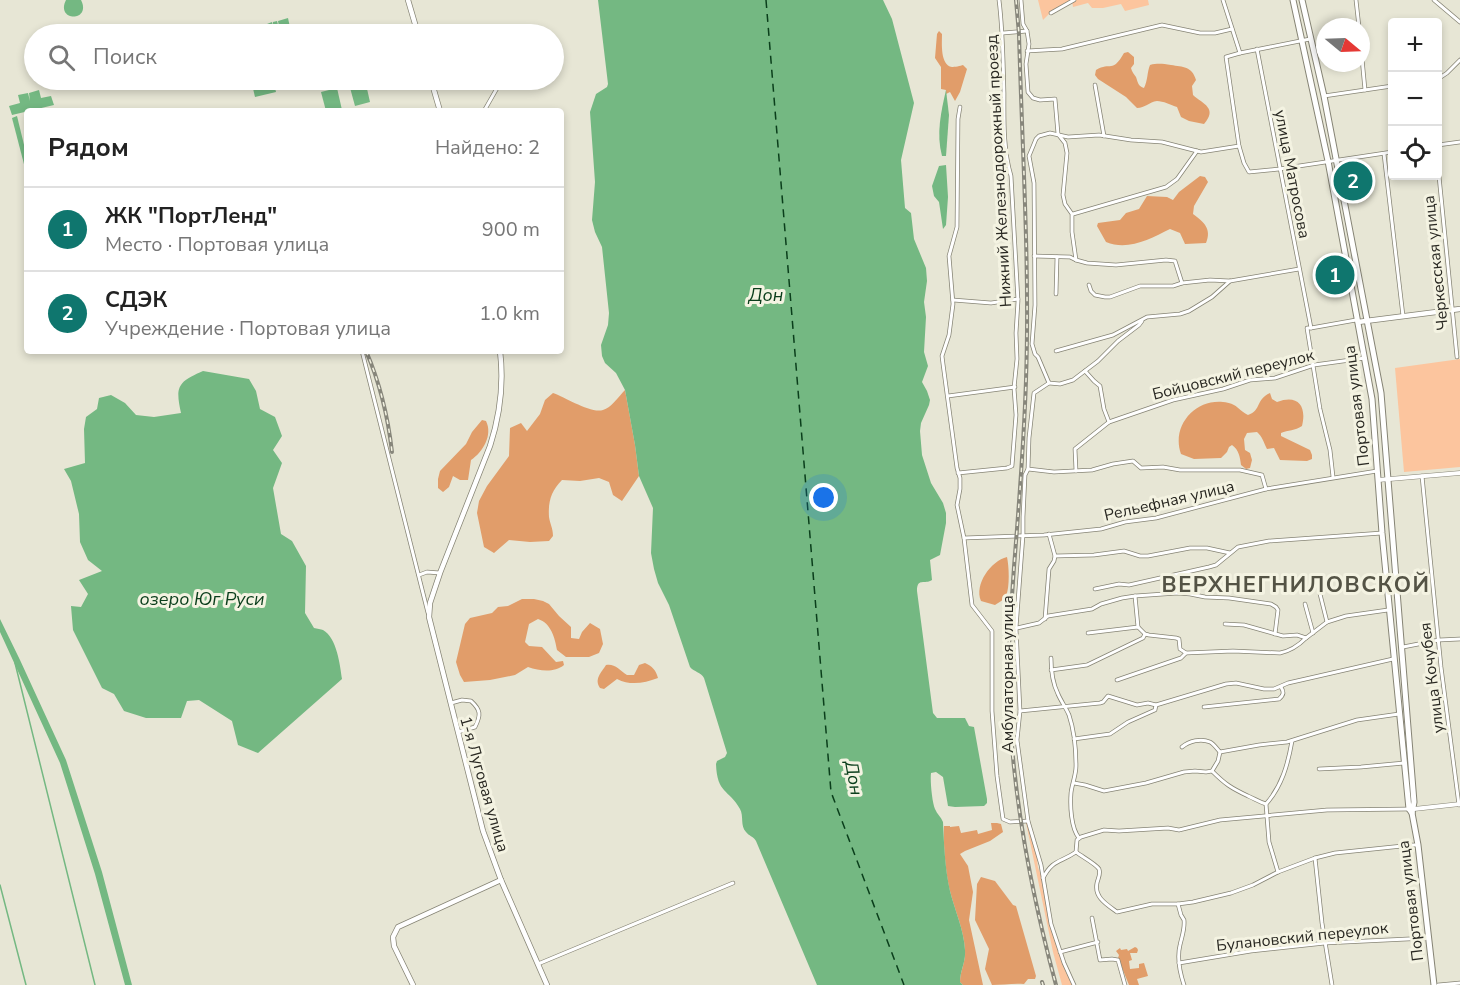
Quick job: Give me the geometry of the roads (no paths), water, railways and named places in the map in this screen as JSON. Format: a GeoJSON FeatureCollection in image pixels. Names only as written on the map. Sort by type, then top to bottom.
{"type":"FeatureCollection","features":[{"type":"Feature","properties":{"kind":"main road"},"geometry":{"type":"LineString","coordinates":[[408,0],[414,24]]}},
{"type":"Feature","properties":{"kind":"main road","name":"Портовая улица"},"geometry":{"type":"LineString","coordinates":[[1293,0],[1328,161],[1373,410],[1404,763],[1418,845],[1428,938],[1436,985]]}},
{"type":"Feature","properties":{"kind":"main road","name":"Портовая улица"},"geometry":{"type":"LineString","coordinates":[[1302,0],[1324,96],[1381,393],[1412,810]]}},
{"type":"Feature","properties":{"kind":"main road"},"geometry":{"type":"LineString","coordinates":[[434,90],[439,108]]}},
{"type":"Feature","properties":{"kind":"main road"},"geometry":{"type":"LineString","coordinates":[[1358,321],[1460,309]]}},
{"type":"Feature","properties":{"kind":"main road","name":"1-я Луговая улица"},"geometry":{"type":"LineString","coordinates":[[500,354],[502,380],[496,426],[440,573],[430,603],[429,617],[483,831],[501,880],[547,985]]}},
{"type":"Feature","properties":{"kind":"main road"},"geometry":{"type":"LineString","coordinates":[[1373,410],[1376,405],[1382,408]]}},
{"type":"Feature","properties":{"kind":"main road"},"geometry":{"type":"LineString","coordinates":[[413,985],[394,946],[393,937],[398,927],[501,880]]}},
{"type":"Feature","properties":{"kind":"street","name":"Нижний Железнодорожный проезд"},"geometry":{"type":"LineString","coordinates":[[958,473],[1012,466],[1016,415],[1018,298],[1011,176],[1007,163],[1004,122],[1003,33],[999,0]]}},
{"type":"Feature","properties":{"kind":"street"},"geometry":{"type":"LineString","coordinates":[[1021,0],[1023,24],[1027,31],[1029,44],[1026,64],[1028,92],[1033,98],[1040,100],[1054,99],[1058,134],[1065,143],[1064,195],[1065,204],[1072,214],[1076,260]]}},
{"type":"Feature","properties":{"kind":"street"},"geometry":{"type":"LineString","coordinates":[[1051,13],[1074,0]]}},
{"type":"Feature","properties":{"kind":"street"},"geometry":{"type":"LineString","coordinates":[[1223,0],[1240,52]]}},
{"type":"Feature","properties":{"kind":"street"},"geometry":{"type":"LineString","coordinates":[[1356,0],[1358,18]]}},
{"type":"Feature","properties":{"kind":"street"},"geometry":{"type":"LineString","coordinates":[[1434,0],[1460,22]]}},
{"type":"Feature","properties":{"kind":"street"},"geometry":{"type":"LineString","coordinates":[[1027,51],[1062,49],[1162,25],[1200,33],[1215,33],[1232,29]]}},
{"type":"Feature","properties":{"kind":"street"},"geometry":{"type":"LineString","coordinates":[[1003,33],[1027,31]]}},
{"type":"Feature","properties":{"kind":"street"},"geometry":{"type":"LineString","coordinates":[[1311,39],[1240,52],[1226,57],[1239,146],[1249,172],[1388,153]]}},
{"type":"Feature","properties":{"kind":"street","name":"улица Матросова"},"geometry":{"type":"LineString","coordinates":[[1257,49],[1311,328],[1307,328],[1334,477]]}},
{"type":"Feature","properties":{"kind":"street"},"geometry":{"type":"LineString","coordinates":[[1442,76],[1460,60]]}},
{"type":"Feature","properties":{"kind":"street"},"geometry":{"type":"LineString","coordinates":[[1363,72],[1365,90]]}},
{"type":"Feature","properties":{"kind":"street"},"geometry":{"type":"LineString","coordinates":[[1095,85],[1104,136]]}},
{"type":"Feature","properties":{"kind":"street"},"geometry":{"type":"LineString","coordinates":[[1324,96],[1388,87]]}},
{"type":"Feature","properties":{"kind":"street"},"geometry":{"type":"LineString","coordinates":[[486,108],[496,90]]}},
{"type":"Feature","properties":{"kind":"street"},"geometry":{"type":"LineString","coordinates":[[960,107],[957,227],[949,256],[953,300],[949,335],[942,356],[960,489],[957,505],[964,538],[972,605],[992,631],[992,711],[1003,819],[1010,822],[1028,821]]}},
{"type":"Feature","properties":{"kind":"street"},"geometry":{"type":"LineString","coordinates":[[1143,320],[1073,381],[1060,384],[1048,383],[1032,344],[1035,304],[1034,183],[1029,156],[1036,139],[1050,133],[1068,137],[1099,135],[1162,142],[1201,152],[1239,146]]}},
{"type":"Feature","properties":{"kind":"street"},"geometry":{"type":"LineString","coordinates":[[1442,144],[1460,142]]}},
{"type":"Feature","properties":{"kind":"street"},"geometry":{"type":"LineString","coordinates":[[1072,214],[1166,187],[1177,179],[1197,151]]}},
{"type":"Feature","properties":{"kind":"street"},"geometry":{"type":"LineString","coordinates":[[1384,154],[1403,316]]}},
{"type":"Feature","properties":{"kind":"street","name":"Черкесская улица"},"geometry":{"type":"LineString","coordinates":[[1438,180],[1457,357]]}},
{"type":"Feature","properties":{"kind":"street"},"geometry":{"type":"LineString","coordinates":[[1034,256],[1070,257],[1093,264],[1116,265],[1175,261],[1182,283]]}},
{"type":"Feature","properties":{"kind":"street"},"geometry":{"type":"LineString","coordinates":[[1056,294],[1058,257]]}},
{"type":"Feature","properties":{"kind":"street"},"geometry":{"type":"LineString","coordinates":[[1089,285],[1095,295],[1110,297],[1140,286],[1173,286],[1210,280],[1230,281],[1299,269]]}},
{"type":"Feature","properties":{"kind":"street"},"geometry":{"type":"LineString","coordinates":[[1056,351],[1113,335],[1147,317],[1189,311],[1212,297],[1230,281]]}},
{"type":"Feature","properties":{"kind":"street"},"geometry":{"type":"LineString","coordinates":[[953,300],[991,303],[1018,298]]}},
{"type":"Feature","properties":{"kind":"street"},"geometry":{"type":"LineString","coordinates":[[1311,328],[1358,321]]}},
{"type":"Feature","properties":{"kind":"street","name":"1-я Луговая улица"},"geometry":{"type":"LineString","coordinates":[[363,354],[429,617]]}},
{"type":"Feature","properties":{"kind":"street","name":"Бойцовский переулок"},"geometry":{"type":"LineString","coordinates":[[1076,471],[1074,449],[1109,422],[1173,400],[1224,389],[1250,380],[1275,378],[1314,365],[1365,358]]}},
{"type":"Feature","properties":{"kind":"street"},"geometry":{"type":"LineString","coordinates":[[1085,371],[1100,386],[1104,410],[1109,422]]}},
{"type":"Feature","properties":{"kind":"street","name":"Амбулаторная улица"},"geometry":{"type":"LineString","coordinates":[[1048,383],[1034,393],[1028,469],[1025,475],[1016,628],[1020,711],[1017,740],[1028,821],[1041,866],[1051,924],[1074,985]]}},
{"type":"Feature","properties":{"kind":"street"},"geometry":{"type":"LineString","coordinates":[[948,396],[1015,387]]}},
{"type":"Feature","properties":{"kind":"street"},"geometry":{"type":"LineString","coordinates":[[1028,469],[1054,472],[1092,470],[1133,461],[1140,468],[1240,470],[1262,475],[1266,489]]}},
{"type":"Feature","properties":{"kind":"street","name":"Рельефная улица"},"geometry":{"type":"LineString","coordinates":[[964,538],[1101,529],[1125,522],[1156,518],[1266,489],[1377,471]]}},
{"type":"Feature","properties":{"kind":"street"},"geometry":{"type":"LineString","coordinates":[[1378,480],[1460,473]]}},
{"type":"Feature","properties":{"kind":"street","name":"улица Кочубея"},"geometry":{"type":"LineString","coordinates":[[1422,476],[1438,640],[1459,804]]}},
{"type":"Feature","properties":{"kind":"street"},"geometry":{"type":"LineString","coordinates":[[1095,589],[1119,584],[1129,585],[1209,567],[1216,565],[1239,548],[1269,541],[1382,533]]}},
{"type":"Feature","properties":{"kind":"street"},"geometry":{"type":"LineString","coordinates":[[1045,619],[1049,569],[1055,556],[1049,534]]}},
{"type":"Feature","properties":{"kind":"street"},"geometry":{"type":"LineString","coordinates":[[1055,556],[1094,555],[1124,551],[1148,556],[1191,548],[1207,548],[1230,553]]}},
{"type":"Feature","properties":{"kind":"street"},"geometry":{"type":"LineString","coordinates":[[419,575],[440,573]]}},
{"type":"Feature","properties":{"kind":"street"},"geometry":{"type":"LineString","coordinates":[[1016,628],[1030,626],[1048,616],[1092,609],[1122,598],[1184,593],[1271,604],[1278,610],[1275,634]]}},
{"type":"Feature","properties":{"kind":"street"},"geometry":{"type":"LineString","coordinates":[[1320,594],[1328,622]]}},
{"type":"Feature","properties":{"kind":"street"},"geometry":{"type":"LineString","coordinates":[[1135,596],[1138,627],[1145,634],[1179,639],[1180,649],[1186,653],[1286,652],[1328,622],[1346,616],[1390,610]]}},
{"type":"Feature","properties":{"kind":"street"},"geometry":{"type":"LineString","coordinates":[[1305,604],[1313,633]]}},
{"type":"Feature","properties":{"kind":"street"},"geometry":{"type":"LineString","coordinates":[[1225,624],[1244,625],[1283,636],[1297,635],[1306,638]]}},
{"type":"Feature","properties":{"kind":"street"},"geometry":{"type":"LineString","coordinates":[[1088,633],[1138,627]]}},
{"type":"Feature","properties":{"kind":"street"},"geometry":{"type":"LineString","coordinates":[[1051,670],[1087,665],[1143,638],[1145,634]]}},
{"type":"Feature","properties":{"kind":"street"},"geometry":{"type":"LineString","coordinates":[[1401,648],[1438,640],[1460,639]]}},
{"type":"Feature","properties":{"kind":"street"},"geometry":{"type":"LineString","coordinates":[[1117,680],[1181,658],[1186,653]]}},
{"type":"Feature","properties":{"kind":"street"},"geometry":{"type":"LineString","coordinates":[[1051,658],[1052,679],[1068,713],[1074,739],[1076,765],[1071,793],[1075,833],[1079,838]]}},
{"type":"Feature","properties":{"kind":"street"},"geometry":{"type":"LineString","coordinates":[[1020,711],[1100,703],[1108,696],[1137,705],[1148,703],[1156,705],[1226,684],[1236,683],[1264,689],[1281,687],[1288,683],[1395,659]]}},
{"type":"Feature","properties":{"kind":"street"},"geometry":{"type":"LineString","coordinates":[[1204,707],[1279,699],[1284,691],[1281,687]]}},
{"type":"Feature","properties":{"kind":"street"},"geometry":{"type":"LineString","coordinates":[[451,704],[462,700],[471,701],[478,707],[480,717],[475,727],[458,732]]}},
{"type":"Feature","properties":{"kind":"street"},"geometry":{"type":"LineString","coordinates":[[1074,739],[1110,734],[1128,722],[1155,710],[1156,705]]}},
{"type":"Feature","properties":{"kind":"street"},"geometry":{"type":"LineString","coordinates":[[1220,752],[1292,740],[1357,720],[1399,714]]}},
{"type":"Feature","properties":{"kind":"street"},"geometry":{"type":"LineString","coordinates":[[1278,872],[1269,842],[1266,804],[1282,780],[1292,740]]}},
{"type":"Feature","properties":{"kind":"street"},"geometry":{"type":"LineString","coordinates":[[1182,747],[1189,741],[1208,741],[1220,752]]}},
{"type":"Feature","properties":{"kind":"street"},"geometry":{"type":"LineString","coordinates":[[1074,783],[1085,784],[1104,791],[1146,783],[1184,772],[1212,771],[1220,752]]}},
{"type":"Feature","properties":{"kind":"street"},"geometry":{"type":"LineString","coordinates":[[1319,769],[1404,763]]}},
{"type":"Feature","properties":{"kind":"street"},"geometry":{"type":"LineString","coordinates":[[1212,771],[1238,792],[1266,804]]}},
{"type":"Feature","properties":{"kind":"street"},"geometry":{"type":"LineString","coordinates":[[1043,878],[1053,863],[1068,858],[1076,852],[1079,838],[1104,830],[1168,828],[1179,830],[1220,820],[1328,810],[1412,810],[1459,804]]}},
{"type":"Feature","properties":{"kind":"street"},"geometry":{"type":"LineString","coordinates":[[1076,852],[1099,869],[1100,876],[1096,892],[1102,902],[1117,912],[1152,904],[1178,904],[1231,893],[1278,872],[1335,853],[1418,845]]}},
{"type":"Feature","properties":{"kind":"street"},"geometry":{"type":"LineString","coordinates":[[1315,858],[1332,985]]}},
{"type":"Feature","properties":{"kind":"street"},"geometry":{"type":"LineString","coordinates":[[538,964],[733,883]]}},
{"type":"Feature","properties":{"kind":"street"},"geometry":{"type":"LineString","coordinates":[[1178,904],[1185,926],[1179,947],[1179,963],[1184,985]]}},
{"type":"Feature","properties":{"kind":"street"},"geometry":{"type":"LineString","coordinates":[[1092,918],[1101,960],[1118,960],[1125,985]]}},
{"type":"Feature","properties":{"kind":"street","name":"Булановский переулок"},"geometry":{"type":"LineString","coordinates":[[1179,963],[1251,951],[1325,943],[1428,938]]}},
{"type":"Feature","properties":{"kind":"street"},"geometry":{"type":"LineString","coordinates":[[1060,952],[1098,942]]}},
{"type":"Feature","properties":{"kind":"street"},"geometry":{"type":"LineString","coordinates":[[1436,985],[1460,983]]}},
{"type":"Feature","properties":{"kind":"water"},"geometry":{"type":"Polygon","coordinates":[[[66,0],[81,0],[82,12],[74,16],[65,12],[66,0]]]}},
{"type":"Feature","properties":{"kind":"water","name":"Дон"},"geometry":{"type":"Polygon","coordinates":[[[598,0],[883,0],[892,19],[914,103],[901,160],[905,208],[911,213],[914,239],[926,268],[927,281],[924,302],[926,317],[924,352],[928,366],[922,382],[930,400],[921,423],[922,455],[931,483],[946,513],[940,555],[930,560],[932,580],[918,584],[917,591],[933,713],[937,718],[965,718],[969,726],[974,727],[987,799],[984,806],[948,806],[943,777],[936,772],[931,773],[934,806],[943,822],[948,883],[964,943],[965,959],[960,982],[963,985],[817,985],[756,841],[744,830],[740,809],[719,781],[716,764],[727,753],[704,678],[690,667],[669,605],[658,583],[651,553],[653,508],[639,476],[625,390],[616,373],[605,363],[602,356],[601,345],[608,325],[609,313],[602,247],[592,220],[595,182],[590,112],[596,94],[608,84],[598,0]]]}},
{"type":"Feature","properties":{"kind":"water"},"geometry":{"type":"Polygon","coordinates":[[[288,18],[289,24],[279,24],[278,21],[288,18]]]}},
{"type":"Feature","properties":{"kind":"water"},"geometry":{"type":"Polygon","coordinates":[[[39,90],[41,98],[51,96],[54,105],[24,108],[24,112],[12,115],[9,106],[20,103],[18,95],[28,93],[30,101],[29,93],[39,90]]]}},
{"type":"Feature","properties":{"kind":"water"},"geometry":{"type":"Polygon","coordinates":[[[253,90],[276,90],[276,92],[255,97],[253,90]]]}},
{"type":"Feature","properties":{"kind":"water"},"geometry":{"type":"Polygon","coordinates":[[[337,90],[342,108],[325,108],[321,92],[337,90]]]}},
{"type":"Feature","properties":{"kind":"water"},"geometry":{"type":"Polygon","coordinates":[[[351,90],[367,90],[370,102],[355,106],[351,90]]]}},
{"type":"Feature","properties":{"kind":"water"},"geometry":{"type":"Polygon","coordinates":[[[946,90],[949,115],[946,156],[942,156],[939,131],[946,90]]]}},
{"type":"Feature","properties":{"kind":"water"},"geometry":{"type":"Polygon","coordinates":[[[17,116],[24,145],[24,164],[12,118],[17,116]]]}},
{"type":"Feature","properties":{"kind":"water"},"geometry":{"type":"Polygon","coordinates":[[[946,165],[948,197],[946,225],[943,229],[939,202],[934,196],[932,186],[939,166],[946,165]]]}},
{"type":"Feature","properties":{"kind":"water","name":"озеро Юг Руси"},"geometry":{"type":"Polygon","coordinates":[[[203,371],[249,379],[256,391],[260,409],[275,417],[282,436],[273,450],[282,463],[273,488],[281,534],[292,541],[306,566],[305,613],[314,628],[323,630],[332,639],[342,679],[258,753],[238,745],[232,721],[199,700],[187,701],[181,718],[146,718],[124,711],[114,694],[102,688],[73,630],[71,606],[81,607],[88,594],[79,580],[102,571],[88,560],[80,542],[79,514],[71,481],[64,469],[85,463],[86,417],[97,409],[99,398],[111,395],[125,403],[136,415],[154,417],[181,413],[178,397],[180,386],[188,378],[203,371]]]}},
{"type":"Feature","properties":{"kind":"water"},"geometry":{"type":"Polygon","coordinates":[[[0,619],[66,760],[102,872],[132,985],[125,985],[95,874],[60,763],[0,632],[0,619]]]}},
{"type":"Feature","properties":{"kind":"waterway"},"geometry":{"type":"LineString","coordinates":[[15,663],[95,985]]}},
{"type":"Feature","properties":{"kind":"waterway"},"geometry":{"type":"LineString","coordinates":[[0,885],[26,985]]}},
{"type":"Feature","properties":{"kind":"railway"},"geometry":{"type":"LineString","coordinates":[[1016,0],[1025,207],[1027,337],[1023,450],[1010,634],[1009,701],[1019,809],[1031,880],[1056,985]]}},
{"type":"Feature","properties":{"kind":"railway"},"geometry":{"type":"LineString","coordinates":[[367,354],[383,400],[392,452]]}},
{"type":"Feature","properties":{"kind":"place","name":"СДЭК"},"geometry":{"type":"Point","coordinates":[1353,181]}},
{"type":"Feature","properties":{"kind":"place","name":"ЖК \"ПортЛенд\""},"geometry":{"type":"Point","coordinates":[1335,275]}},
{"type":"Feature","properties":{"kind":"district","name":"ВЕРХНЕГНИЛОВСКОЙ"},"geometry":{"type":"Point","coordinates":[1296,584]}}]}
